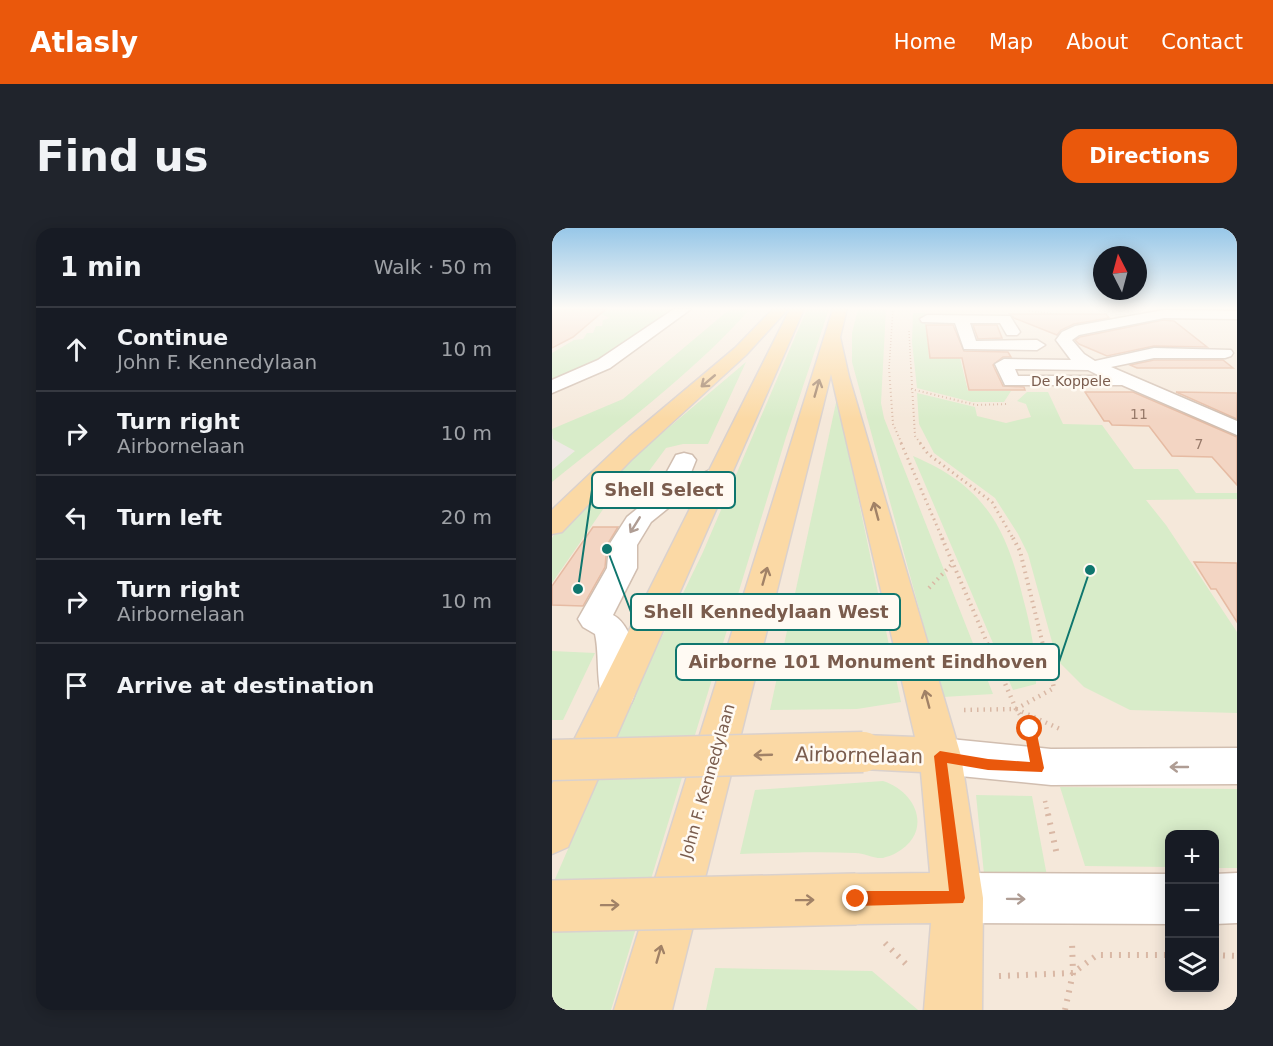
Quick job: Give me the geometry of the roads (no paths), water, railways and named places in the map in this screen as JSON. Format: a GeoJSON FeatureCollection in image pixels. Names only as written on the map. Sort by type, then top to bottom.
{"type":"FeatureCollection","features":[{"type":"Feature","properties":{"kind":"main road"},"geometry":{"type":"LineString","coordinates":[[552,526],[589,486],[748,345]]}},
{"type":"Feature","properties":{"kind":"main road"},"geometry":{"type":"LineString","coordinates":[[552,832],[780,345]]}},
{"type":"Feature","properties":{"kind":"main road","name":"John F. Kennedylaan"},"geometry":{"type":"LineString","coordinates":[[643,1010],[829,345]]}},
{"type":"Feature","properties":{"kind":"main road"},"geometry":{"type":"LineString","coordinates":[[838,345],[840,377],[940,756],[958,898],[954,994]]}},
{"type":"Feature","properties":{"kind":"main road","name":"Airbornelaan"},"geometry":{"type":"LineString","coordinates":[[552,760],[863,752],[940,756]]}},
{"type":"Feature","properties":{"kind":"main road"},"geometry":{"type":"LineString","coordinates":[[552,906],[868,917],[958,898]]}},
{"type":"Feature","properties":{"kind":"street"},"geometry":{"type":"LineString","coordinates":[[552,387],[604,364],[631,345]]}},
{"type":"Feature","properties":{"kind":"street"},"geometry":{"type":"LineString","coordinates":[[970,345],[1019,345]]}},
{"type":"Feature","properties":{"kind":"street","name":"De Koppele"},"geometry":{"type":"LineString","coordinates":[[1066,345],[1078,358],[1237,429]]}},
{"type":"Feature","properties":{"kind":"street","name":"De Koppele"},"geometry":{"type":"LineString","coordinates":[[1215,345],[1231,358]]}},
{"type":"Feature","properties":{"kind":"street","name":"De Koppele"},"geometry":{"type":"LineString","coordinates":[[1128,381],[1011,381],[1004,364],[1093,365],[1154,353],[1231,358]]}},
{"type":"Feature","properties":{"kind":"street"},"geometry":{"type":"LineString","coordinates":[[682,491],[675,478],[684,460]]}},
{"type":"Feature","properties":{"kind":"street"},"geometry":{"type":"LineString","coordinates":[[618,693],[617,655],[609,628],[595,619],[622,568],[623,545],[640,517],[663,500],[720,474]]}},
{"type":"Feature","properties":{"kind":"street","name":"Airbornelaan"},"geometry":{"type":"LineString","coordinates":[[940,756],[988,765],[1038,768],[1237,766]]}},
{"type":"Feature","properties":{"kind":"street"},"geometry":{"type":"LineString","coordinates":[[958,898],[1165,899]]}},
{"type":"Feature","properties":{"kind":"street"},"geometry":{"type":"LineString","coordinates":[[1219,899],[1237,898]]}},
{"type":"Feature","properties":{"kind":"place","name":"Shell Kennedylaan West"},"geometry":{"type":"Point","coordinates":[607,549]}},
{"type":"Feature","properties":{"kind":"place","name":"Airborne 101 Monument Eindhoven"},"geometry":{"type":"Point","coordinates":[1090,570]}},
{"type":"Feature","properties":{"kind":"place","name":"Shell Select"},"geometry":{"type":"Point","coordinates":[578,589]}}]}
